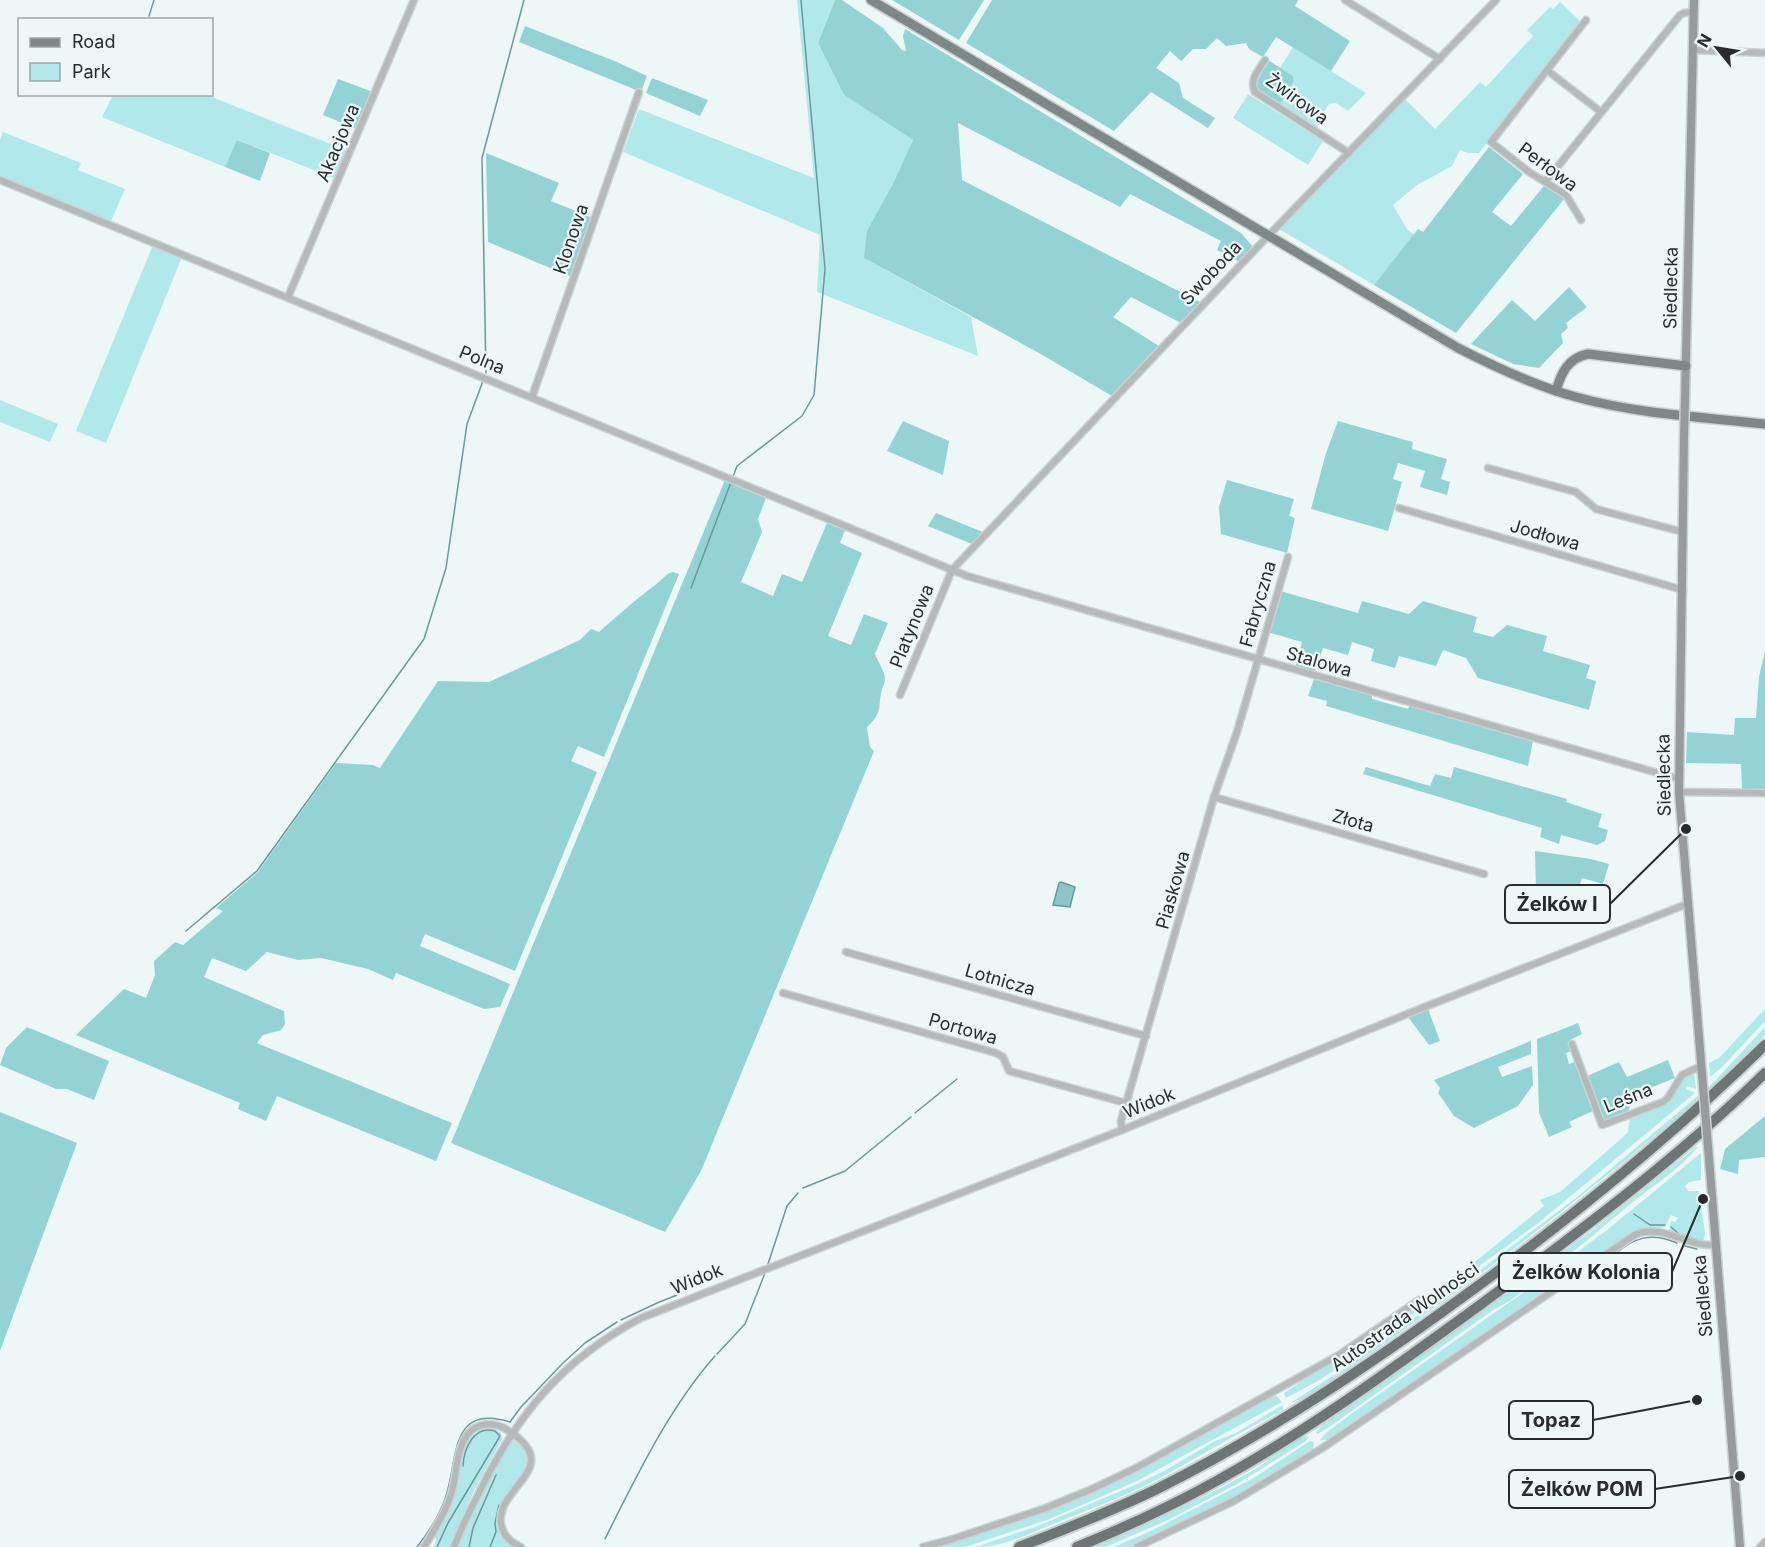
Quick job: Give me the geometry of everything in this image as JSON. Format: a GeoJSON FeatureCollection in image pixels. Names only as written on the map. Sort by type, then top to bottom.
{"type":"FeatureCollection","features":[{"type":"Feature","properties":{"kind":"highway","name":"Autostrada Wolności"},"geometry":{"type":"LineString","coordinates":[[1019,1547],[1103,1514],[1210,1461],[1271,1426],[1389,1350],[1597,1195],[1667,1136],[1765,1045]]}},
{"type":"Feature","properties":{"kind":"highway","name":"Autostrada Wolności"},"geometry":{"type":"LineString","coordinates":[[1077,1547],[1168,1507],[1221,1479],[1333,1409],[1439,1335],[1608,1209],[1694,1139],[1765,1073]]}},
{"type":"Feature","properties":{"kind":"main road"},"geometry":{"type":"LineString","coordinates":[[871,0],[1458,348],[1495,366],[1556,391],[1621,407],[1765,424]]}},
{"type":"Feature","properties":{"kind":"main road","name":"Siedlecka"},"geometry":{"type":"LineString","coordinates":[[1694,0],[1679,792],[1740,1547]]}},
{"type":"Feature","properties":{"kind":"main road"},"geometry":{"type":"LineString","coordinates":[[1556,391],[1560,378],[1570,362],[1579,356],[1588,354],[1686,366]]}},
{"type":"Feature","properties":{"kind":"street","name":"Akacjowa"},"geometry":{"type":"LineString","coordinates":[[288,297],[414,0]]}},
{"type":"Feature","properties":{"kind":"street"},"geometry":{"type":"LineString","coordinates":[[1345,0],[1440,59]]}},
{"type":"Feature","properties":{"kind":"street","name":"Swoboda"},"geometry":{"type":"LineString","coordinates":[[952,570],[1268,236],[1496,0]]}},
{"type":"Feature","properties":{"kind":"street"},"geometry":{"type":"LineString","coordinates":[[1546,182],[1680,15],[1694,12]]}},
{"type":"Feature","properties":{"kind":"street"},"geometry":{"type":"LineString","coordinates":[[1586,20],[1548,71],[1601,112]]}},
{"type":"Feature","properties":{"kind":"street"},"geometry":{"type":"LineString","coordinates":[[1693,50],[1765,53]]}},
{"type":"Feature","properties":{"kind":"street","name":"Żwirowa"},"geometry":{"type":"LineString","coordinates":[[1265,60],[1252,81],[1255,92],[1348,153]]}},
{"type":"Feature","properties":{"kind":"street","name":"Perłowa"},"geometry":{"type":"LineString","coordinates":[[1548,71],[1491,142],[1529,172],[1566,195],[1581,220]]}},
{"type":"Feature","properties":{"kind":"street","name":"Klonowa"},"geometry":{"type":"LineString","coordinates":[[532,397],[639,92]]}},
{"type":"Feature","properties":{"kind":"street","name":"Polna"},"geometry":{"type":"LineString","coordinates":[[0,180],[952,570]]}},
{"type":"Feature","properties":{"kind":"street"},"geometry":{"type":"LineString","coordinates":[[1488,468],[1576,492],[1596,509],[1683,532]]}},
{"type":"Feature","properties":{"kind":"street","name":"Jodłowa"},"geometry":{"type":"LineString","coordinates":[[1399,508],[1683,591]]}},
{"type":"Feature","properties":{"kind":"street","name":"Fabryczna"},"geometry":{"type":"LineString","coordinates":[[1257,660],[1288,557]]}},
{"type":"Feature","properties":{"kind":"street","name":"Stalowa"},"geometry":{"type":"LineString","coordinates":[[952,570],[1257,660],[1679,779]]}},
{"type":"Feature","properties":{"kind":"street","name":"Platynowa"},"geometry":{"type":"LineString","coordinates":[[900,694],[952,570]]}},
{"type":"Feature","properties":{"kind":"street","name":"Piaskowa"},"geometry":{"type":"LineString","coordinates":[[1122,1130],[1120,1123],[1214,797],[1237,732],[1257,660]]}},
{"type":"Feature","properties":{"kind":"street"},"geometry":{"type":"LineString","coordinates":[[1679,792],[1765,793]]}},
{"type":"Feature","properties":{"kind":"street","name":"Złota"},"geometry":{"type":"LineString","coordinates":[[1214,797],[1484,874]]}},
{"type":"Feature","properties":{"kind":"street","name":"Widok"},"geometry":{"type":"LineString","coordinates":[[454,1547],[492,1464],[528,1409],[562,1372],[622,1328],[691,1297],[1122,1130],[1417,1010],[1687,904]]}},
{"type":"Feature","properties":{"kind":"street","name":"Lotnicza"},"geometry":{"type":"LineString","coordinates":[[846,952],[1146,1036]]}},
{"type":"Feature","properties":{"kind":"street","name":"Portowa"},"geometry":{"type":"LineString","coordinates":[[783,993],[996,1053],[1003,1057],[1009,1071],[1126,1103]]}},
{"type":"Feature","properties":{"kind":"street","name":"Leśna"},"geometry":{"type":"LineString","coordinates":[[1572,1044],[1602,1125],[1663,1102],[1682,1075],[1701,1066]]}},
{"type":"Feature","properties":{"kind":"street"},"geometry":{"type":"LineString","coordinates":[[1137,1547],[1234,1501],[1321,1449],[1636,1234],[1652,1230],[1701,1245],[1715,1245]]}},
{"type":"Feature","properties":{"kind":"street"},"geometry":{"type":"LineString","coordinates":[[923,1547],[1046,1508],[1138,1467],[1340,1354],[1419,1300]]}},
{"type":"Feature","properties":{"kind":"street"},"geometry":{"type":"LineString","coordinates":[[424,1547],[447,1505],[465,1438],[475,1428],[484,1424],[500,1426],[526,1444],[531,1461],[525,1476],[504,1505],[501,1525],[507,1538],[521,1547]]}},
{"type":"Feature","properties":{"kind":"street"},"geometry":{"type":"LineString","coordinates":[[1760,1547],[1765,1542]]}},
{"type":"Feature","properties":{"kind":"green space"},"geometry":{"type":"Polygon","coordinates":[[[797,0],[835,0],[818,43],[844,95],[913,140],[864,258],[971,317],[978,356],[817,292],[820,235],[623,152],[639,109],[814,178],[797,0]]]}},
{"type":"Feature","properties":{"kind":"green space"},"geometry":{"type":"Polygon","coordinates":[[[1560,2],[1582,23],[1479,153],[1460,150],[1452,166],[1417,185],[1393,205],[1407,229],[1414,235],[1374,285],[1279,229],[1405,99],[1435,129],[1480,82],[1486,87],[1533,36],[1527,30],[1550,7],[1553,9],[1560,2]]]}},
{"type":"Feature","properties":{"kind":"green space"},"geometry":{"type":"Polygon","coordinates":[[[1293,47],[1366,93],[1348,111],[1336,103],[1329,104],[1317,124],[1318,128],[1280,104],[1294,81],[1293,76],[1280,68],[1293,47]]]}},
{"type":"Feature","properties":{"kind":"green space"},"geometry":{"type":"Polygon","coordinates":[[[1248,94],[1323,141],[1308,165],[1233,118],[1248,94]]]}},
{"type":"Feature","properties":{"kind":"green space"},"geometry":{"type":"Polygon","coordinates":[[[112,96],[210,96],[348,151],[336,179],[238,140],[225,167],[102,117],[112,96]]]}},
{"type":"Feature","properties":{"kind":"green space"},"geometry":{"type":"Polygon","coordinates":[[[3,132],[81,163],[78,170],[125,189],[111,221],[0,176],[0,140],[3,132]]]}},
{"type":"Feature","properties":{"kind":"green space"},"geometry":{"type":"Polygon","coordinates":[[[153,245],[182,257],[106,443],[76,431],[153,245]]]}},
{"type":"Feature","properties":{"kind":"green space"},"geometry":{"type":"Polygon","coordinates":[[[0,400],[58,424],[50,442],[0,422],[0,400]]]}},
{"type":"Feature","properties":{"kind":"green space"},"geometry":{"type":"Polygon","coordinates":[[[1765,1009],[1765,1021],[1710,1077],[1709,1063],[1719,1058],[1765,1009]]]}},
{"type":"Feature","properties":{"kind":"green space"},"geometry":{"type":"Polygon","coordinates":[[[1765,1027],[1765,1035],[1702,1095],[1636,1152],[1557,1215],[1454,1294],[1312,1393],[1292,1402],[1345,1368],[1577,1197],[1712,1084],[1765,1027]]]}},
{"type":"Feature","properties":{"kind":"green space"},"geometry":{"type":"Polygon","coordinates":[[[1694,1072],[1696,1089],[1687,1086],[1686,1089],[1695,1093],[1537,1224],[1343,1365],[1286,1398],[1284,1393],[1298,1384],[1300,1378],[1411,1307],[1476,1261],[1544,1206],[1540,1200],[1560,1192],[1622,1138],[1628,1132],[1630,1118],[1663,1104],[1682,1078],[1694,1072]]]}},
{"type":"Feature","properties":{"kind":"green space"},"geometry":{"type":"Polygon","coordinates":[[[1698,1147],[1671,1173],[1510,1301],[1493,1310],[1332,1425],[1316,1433],[1322,1425],[1589,1233],[1698,1147]]]}},
{"type":"Feature","properties":{"kind":"green space"},"geometry":{"type":"Polygon","coordinates":[[[1701,1153],[1701,1180],[1689,1182],[1685,1186],[1688,1191],[1699,1191],[1705,1233],[1703,1242],[1671,1232],[1669,1230],[1671,1221],[1675,1222],[1678,1218],[1671,1215],[1665,1227],[1638,1230],[1330,1440],[1320,1440],[1354,1412],[1524,1292],[1607,1230],[1701,1153]]]}},
{"type":"Feature","properties":{"kind":"green space"},"geometry":{"type":"Polygon","coordinates":[[[1270,1395],[1276,1395],[1282,1402],[1135,1482],[1047,1520],[965,1547],[932,1547],[967,1538],[1031,1516],[1116,1481],[1270,1395]]]}},
{"type":"Feature","properties":{"kind":"green space"},"geometry":{"type":"Polygon","coordinates":[[[1281,1406],[1283,1410],[1143,1487],[1015,1539],[995,1545],[975,1547],[1038,1526],[1135,1485],[1215,1441],[1236,1433],[1281,1406]]]}},
{"type":"Feature","properties":{"kind":"green space"},"geometry":{"type":"Polygon","coordinates":[[[492,1427],[501,1433],[502,1439],[474,1491],[449,1547],[434,1547],[436,1540],[434,1536],[452,1500],[467,1443],[481,1430],[492,1427]]]}},
{"type":"Feature","properties":{"kind":"green space"},"geometry":{"type":"Polygon","coordinates":[[[1306,1436],[1309,1437],[1306,1441],[1237,1484],[1166,1521],[1105,1547],[1095,1547],[1233,1481],[1306,1436]]]}},
{"type":"Feature","properties":{"kind":"green space"},"geometry":{"type":"Polygon","coordinates":[[[510,1440],[522,1444],[527,1458],[525,1470],[501,1508],[497,1521],[500,1534],[512,1547],[458,1547],[491,1474],[510,1440]]]}},
{"type":"Feature","properties":{"kind":"green space"},"geometry":{"type":"Polygon","coordinates":[[[1310,1441],[1314,1442],[1313,1451],[1259,1484],[1173,1529],[1131,1547],[1114,1547],[1151,1531],[1252,1479],[1310,1441]]]}},
{"type":"Feature","properties":{"kind":"shaded area"},"geometry":{"type":"Polygon","coordinates":[[[835,0],[842,0],[883,28],[902,50],[906,51],[903,36],[905,29],[1241,233],[1254,248],[1240,262],[1217,250],[1221,241],[1130,194],[1120,207],[958,123],[962,180],[1200,302],[1181,323],[1131,297],[1113,317],[1159,346],[1112,396],[1039,353],[864,258],[867,231],[894,182],[913,140],[844,95],[818,43],[835,0]]]}},
{"type":"Feature","properties":{"kind":"shaded area"},"geometry":{"type":"Polygon","coordinates":[[[892,0],[984,0],[959,40],[892,0]]]}},
{"type":"Feature","properties":{"kind":"shaded area"},"geometry":{"type":"Polygon","coordinates":[[[992,0],[1298,0],[1295,6],[1350,41],[1331,71],[1276,37],[1263,57],[1249,49],[1246,43],[1226,46],[1217,38],[1206,49],[1193,49],[1181,61],[1170,51],[1156,68],[1179,83],[1183,98],[1215,118],[1208,128],[1151,92],[1114,131],[966,43],[992,0]]]}},
{"type":"Feature","properties":{"kind":"shaded area"},"geometry":{"type":"Polygon","coordinates":[[[525,26],[647,76],[641,92],[519,42],[525,26]]]}},
{"type":"Feature","properties":{"kind":"shaded area"},"geometry":{"type":"Polygon","coordinates":[[[1268,60],[1293,76],[1294,81],[1280,104],[1254,88],[1253,84],[1268,60]]]}},
{"type":"Feature","properties":{"kind":"shaded area"},"geometry":{"type":"Polygon","coordinates":[[[652,78],[708,100],[700,116],[646,93],[652,78]]]}},
{"type":"Feature","properties":{"kind":"shaded area"},"geometry":{"type":"Polygon","coordinates":[[[338,79],[373,92],[357,129],[323,115],[338,79]]]}},
{"type":"Feature","properties":{"kind":"shaded area"},"geometry":{"type":"Polygon","coordinates":[[[237,140],[270,153],[260,181],[225,167],[237,140]]]}},
{"type":"Feature","properties":{"kind":"shaded area"},"geometry":{"type":"Polygon","coordinates":[[[1489,147],[1523,174],[1492,212],[1511,226],[1544,186],[1565,198],[1456,333],[1374,285],[1418,229],[1423,232],[1489,147]]]}},
{"type":"Feature","properties":{"kind":"shaded area"},"geometry":{"type":"Polygon","coordinates":[[[486,153],[559,183],[551,201],[593,218],[572,277],[488,242],[486,153]]]}},
{"type":"Feature","properties":{"kind":"shaded area"},"geometry":{"type":"Polygon","coordinates":[[[1569,287],[1587,307],[1566,323],[1568,328],[1561,334],[1563,343],[1539,368],[1513,364],[1471,344],[1512,300],[1535,321],[1569,287]]]}},
{"type":"Feature","properties":{"kind":"shaded area"},"geometry":{"type":"Polygon","coordinates":[[[903,421],[949,441],[943,475],[887,451],[903,421]]]}},
{"type":"Feature","properties":{"kind":"shaded area"},"geometry":{"type":"Polygon","coordinates":[[[1338,421],[1413,442],[1412,449],[1447,459],[1441,479],[1450,482],[1447,495],[1420,487],[1425,471],[1398,463],[1393,479],[1402,482],[1388,531],[1311,509],[1326,453],[1338,421]]]}},
{"type":"Feature","properties":{"kind":"shaded area"},"geometry":{"type":"Polygon","coordinates":[[[725,480],[766,498],[758,519],[762,532],[741,582],[773,596],[782,574],[802,582],[827,523],[845,530],[840,543],[862,553],[828,636],[851,645],[864,614],[888,623],[875,654],[884,673],[885,681],[878,713],[867,727],[870,747],[874,751],[701,1171],[665,1232],[451,1143],[725,480]]]}},
{"type":"Feature","properties":{"kind":"shaded area"},"geometry":{"type":"Polygon","coordinates":[[[1227,480],[1294,499],[1289,516],[1295,518],[1287,553],[1221,534],[1219,507],[1227,480]]]}},
{"type":"Feature","properties":{"kind":"shaded area"},"geometry":{"type":"Polygon","coordinates":[[[936,513],[983,532],[972,544],[928,526],[936,513]]]}},
{"type":"Feature","properties":{"kind":"shaded area"},"geometry":{"type":"Polygon","coordinates":[[[673,572],[679,574],[604,757],[578,746],[571,761],[597,772],[515,971],[425,934],[420,946],[510,984],[500,1007],[484,1009],[396,973],[393,980],[368,969],[321,958],[298,960],[267,952],[246,971],[212,958],[204,977],[284,1011],[285,1024],[281,1030],[263,1035],[257,1043],[452,1123],[436,1161],[277,1096],[266,1121],[238,1109],[240,1103],[76,1035],[124,989],[146,998],[155,975],[154,961],[175,942],[183,945],[223,911],[216,908],[258,872],[336,763],[373,765],[380,768],[438,681],[489,682],[580,640],[591,629],[599,632],[665,576],[673,572]]]}},
{"type":"Feature","properties":{"kind":"shaded area"},"geometry":{"type":"Polygon","coordinates":[[[1280,591],[1358,613],[1362,601],[1409,614],[1423,601],[1477,617],[1473,632],[1493,637],[1507,625],[1547,636],[1543,651],[1590,665],[1586,678],[1596,681],[1589,710],[1478,678],[1466,658],[1443,650],[1436,666],[1399,656],[1395,668],[1371,661],[1374,649],[1352,642],[1348,655],[1323,648],[1314,674],[1295,668],[1302,642],[1267,632],[1280,591]]]}},
{"type":"Feature","properties":{"kind":"shaded area"},"geometry":{"type":"Polygon","coordinates":[[[1765,651],[1765,790],[1742,790],[1741,764],[1686,763],[1687,732],[1734,735],[1735,718],[1756,718],[1759,677],[1765,651]]]}},
{"type":"Feature","properties":{"kind":"shaded area"},"geometry":{"type":"Polygon","coordinates":[[[1314,679],[1372,695],[1372,699],[1408,709],[1410,705],[1533,741],[1528,766],[1326,706],[1327,701],[1308,696],[1314,679]]]}},
{"type":"Feature","properties":{"kind":"shaded area"},"geometry":{"type":"Polygon","coordinates":[[[1366,767],[1430,786],[1435,774],[1451,778],[1454,767],[1567,799],[1566,802],[1602,814],[1598,827],[1608,830],[1605,841],[1597,845],[1561,835],[1559,844],[1540,837],[1542,828],[1363,774],[1366,767]]]}},
{"type":"Feature","properties":{"kind":"shaded area"},"geometry":{"type":"Polygon","coordinates":[[[1535,851],[1591,859],[1609,864],[1603,884],[1582,878],[1576,901],[1536,889],[1535,851]]]}},
{"type":"Feature","properties":{"kind":"shaded area"},"geometry":{"type":"Polygon","coordinates":[[[1061,882],[1075,887],[1070,907],[1053,905],[1061,882]]]}},
{"type":"Feature","properties":{"kind":"shaded area"},"geometry":{"type":"Polygon","coordinates":[[[1428,1009],[1440,1041],[1429,1045],[1408,1017],[1428,1009]]]}},
{"type":"Feature","properties":{"kind":"shaded area"},"geometry":{"type":"Polygon","coordinates":[[[1578,1023],[1582,1034],[1570,1040],[1573,1050],[1566,1053],[1569,1064],[1577,1061],[1595,1110],[1569,1122],[1572,1127],[1549,1137],[1539,1113],[1537,1039],[1578,1023]]]}},
{"type":"Feature","properties":{"kind":"shaded area"},"geometry":{"type":"Polygon","coordinates":[[[27,1027],[109,1061],[94,1100],[67,1089],[56,1089],[0,1065],[6,1048],[27,1027]]]}},
{"type":"Feature","properties":{"kind":"shaded area"},"geometry":{"type":"Polygon","coordinates":[[[1531,1041],[1531,1054],[1498,1067],[1502,1077],[1532,1066],[1533,1085],[1518,1106],[1474,1128],[1454,1116],[1438,1093],[1440,1088],[1434,1080],[1531,1041]]]}},
{"type":"Feature","properties":{"kind":"shaded area"},"geometry":{"type":"Polygon","coordinates":[[[1668,1060],[1675,1078],[1635,1094],[1627,1114],[1603,1123],[1585,1077],[1619,1062],[1627,1077],[1668,1060]]]}},
{"type":"Feature","properties":{"kind":"shaded area"},"geometry":{"type":"Polygon","coordinates":[[[0,1112],[77,1143],[0,1351],[0,1112]]]}},
{"type":"Feature","properties":{"kind":"shaded area"},"geometry":{"type":"Polygon","coordinates":[[[1765,1116],[1765,1157],[1739,1160],[1738,1174],[1720,1169],[1725,1149],[1765,1116]]]}},
{"type":"Feature","properties":{"kind":"waterway"},"geometry":{"type":"LineString","coordinates":[[149,16],[154,0]]}},
{"type":"Feature","properties":{"kind":"waterway"},"geometry":{"type":"LineString","coordinates":[[486,373],[482,158],[524,0]]}},
{"type":"Feature","properties":{"kind":"waterway"},"geometry":{"type":"LineString","coordinates":[[733,477],[737,466],[802,416],[814,395],[825,269],[801,0]]}},
{"type":"Feature","properties":{"kind":"waterway"},"geometry":{"type":"LineString","coordinates":[[186,931],[257,871],[424,639],[446,568],[467,424],[483,381]]}},
{"type":"Feature","properties":{"kind":"waterway"},"geometry":{"type":"LineString","coordinates":[[691,588],[731,482]]}},
{"type":"Feature","properties":{"kind":"waterway"},"geometry":{"type":"LineString","coordinates":[[915,1113],[957,1079]]}},
{"type":"Feature","properties":{"kind":"waterway"},"geometry":{"type":"LineString","coordinates":[[803,1188],[845,1171],[911,1117]]}},
{"type":"Feature","properties":{"kind":"waterway"},"geometry":{"type":"LineString","coordinates":[[768,1264],[787,1206],[798,1193]]}},
{"type":"Feature","properties":{"kind":"waterway"},"geometry":{"type":"LineString","coordinates":[[1634,1214],[1650,1225],[1665,1225]]}},
{"type":"Feature","properties":{"kind":"waterway"},"geometry":{"type":"LineString","coordinates":[[1671,1227],[1679,1234],[1698,1240]]}},
{"type":"Feature","properties":{"kind":"waterway"},"geometry":{"type":"LineString","coordinates":[[1614,1255],[1636,1240],[1644,1238],[1659,1238],[1677,1243]]}},
{"type":"Feature","properties":{"kind":"waterway"},"geometry":{"type":"LineString","coordinates":[[1685,1246],[1697,1249]]}},
{"type":"Feature","properties":{"kind":"waterway"},"geometry":{"type":"LineString","coordinates":[[717,1354],[745,1324],[765,1273]]}},
{"type":"Feature","properties":{"kind":"waterway"},"geometry":{"type":"LineString","coordinates":[[621,1320],[677,1295]]}},
{"type":"Feature","properties":{"kind":"waterway"},"geometry":{"type":"LineString","coordinates":[[417,1547],[443,1505],[455,1452],[466,1428],[476,1421],[490,1418],[510,1422],[521,1407],[563,1363],[585,1343],[617,1322]]}},
{"type":"Feature","properties":{"kind":"waterway"},"geometry":{"type":"LineString","coordinates":[[605,1539],[668,1420],[698,1376],[715,1356]]}},
{"type":"Feature","properties":{"kind":"waterway"},"geometry":{"type":"LineString","coordinates":[[437,1547],[448,1523],[500,1436],[495,1431],[488,1430],[476,1435],[465,1452],[463,1466]]}},
{"type":"Feature","properties":{"kind":"waterway"},"geometry":{"type":"LineString","coordinates":[[469,1547],[473,1528],[496,1475]]}},
{"type":"Feature","properties":{"kind":"waterway"},"geometry":{"type":"LineString","coordinates":[[490,1547],[496,1532],[495,1523],[499,1505]]}},
{"type":"Feature","properties":{"kind":"place","name":"Żelków I"},"geometry":{"type":"Point","coordinates":[1686,829]}},
{"type":"Feature","properties":{"kind":"place","name":"Żelków Kolonia"},"geometry":{"type":"Point","coordinates":[1703,1199]}},
{"type":"Feature","properties":{"kind":"place","name":"Topaz"},"geometry":{"type":"Point","coordinates":[1697,1400]}},
{"type":"Feature","properties":{"kind":"place","name":"Żelków POM"},"geometry":{"type":"Point","coordinates":[1740,1476]}}]}
